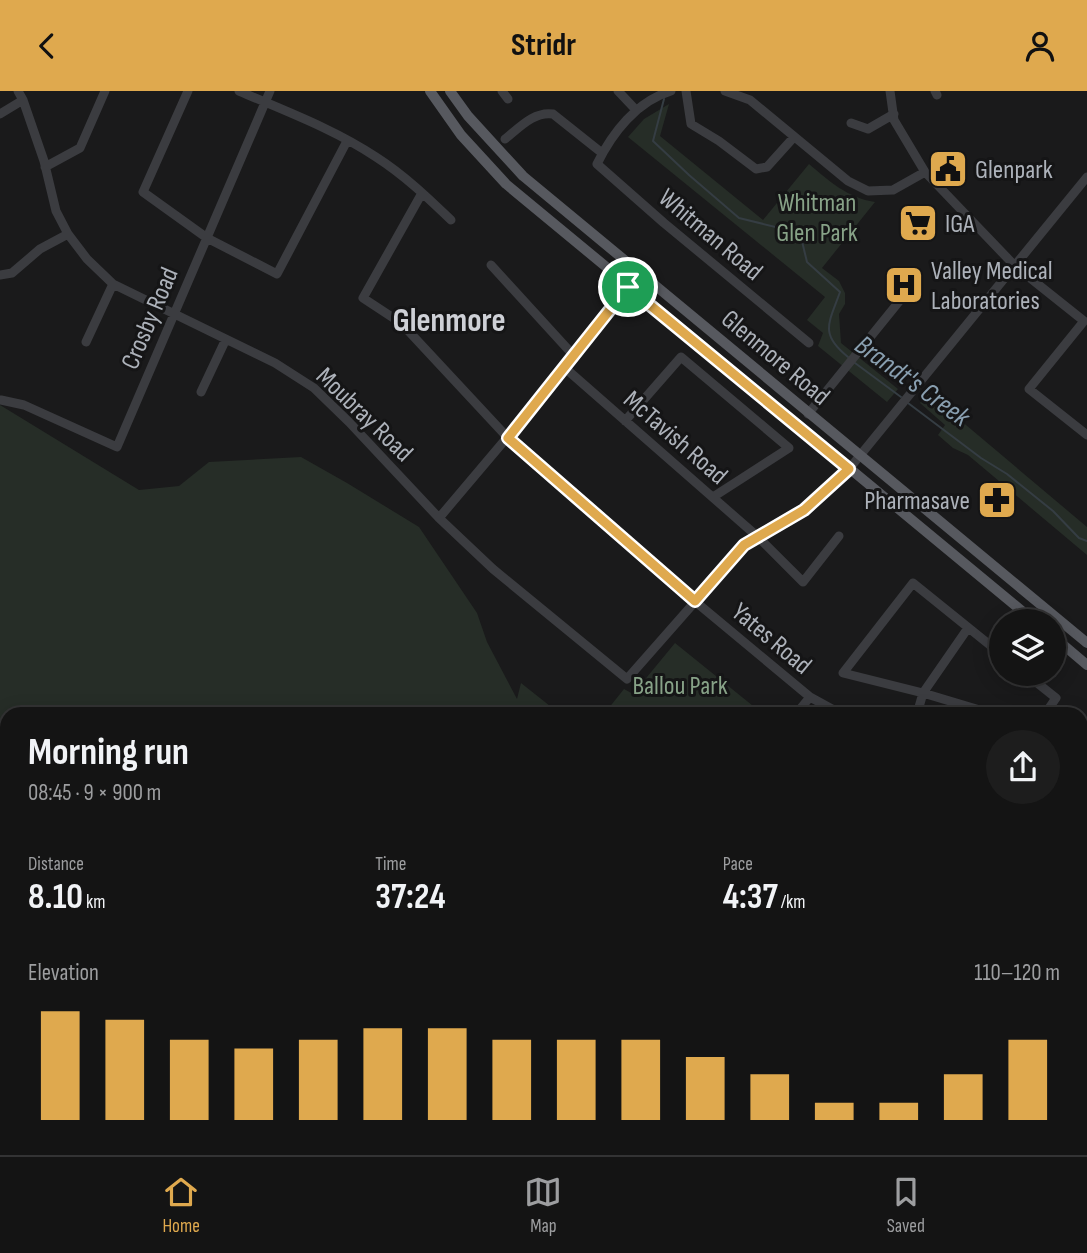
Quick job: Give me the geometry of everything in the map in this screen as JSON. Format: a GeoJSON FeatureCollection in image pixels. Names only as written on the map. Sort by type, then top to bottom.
{"type":"FeatureCollection","features":[{"type":"Feature","properties":{"kind":"main road","name":"Glenmore Road"},"geometry":{"type":"LineString","coordinates":[[430,91],[461,135],[506,184],[1019,609]]}},
{"type":"Feature","properties":{"kind":"main road","name":"Glenmore Road"},"geometry":{"type":"LineString","coordinates":[[450,91],[468,116],[523,176],[1087,643]]}},
{"type":"Feature","properties":{"kind":"main road"},"geometry":{"type":"LineString","coordinates":[[1066,648],[1087,665]]}},
{"type":"Feature","properties":{"kind":"street","name":"Moubray Road"},"geometry":{"type":"LineString","coordinates":[[18,91],[46,167],[56,211],[68,234],[113,284],[275,363],[314,389],[349,422],[439,518],[493,569],[627,680],[695,601]]}},
{"type":"Feature","properties":{"kind":"street"},"geometry":{"type":"LineString","coordinates":[[46,167],[79,148],[105,91]]}},
{"type":"Feature","properties":{"kind":"street"},"geometry":{"type":"LineString","coordinates":[[188,91],[143,192],[207,238],[278,274],[347,141]]}},
{"type":"Feature","properties":{"kind":"street"},"geometry":{"type":"LineString","coordinates":[[239,91],[375,156],[451,219]]}},
{"type":"Feature","properties":{"kind":"street","name":"Crosby Road"},"geometry":{"type":"LineString","coordinates":[[1,400],[24,405],[117,447],[270,91]]}},
{"type":"Feature","properties":{"kind":"street"},"geometry":{"type":"LineString","coordinates":[[618,91],[636,110]]}},
{"type":"Feature","properties":{"kind":"street"},"geometry":{"type":"LineString","coordinates":[[685,91],[691,124],[756,169],[767,167],[794,137]]}},
{"type":"Feature","properties":{"kind":"street"},"geometry":{"type":"LineString","coordinates":[[725,91],[750,100],[848,181],[869,191],[893,190],[925,172]]}},
{"type":"Feature","properties":{"kind":"street"},"geometry":{"type":"LineString","coordinates":[[890,91],[894,120],[925,172],[1015,266],[1084,321],[1029,389],[1087,435]]}},
{"type":"Feature","properties":{"kind":"street"},"geometry":{"type":"LineString","coordinates":[[602,153],[636,110],[664,92]]}},
{"type":"Feature","properties":{"kind":"street"},"geometry":{"type":"LineString","coordinates":[[0,114],[23,100]]}},
{"type":"Feature","properties":{"kind":"street","name":"Whitman Road"},"geometry":{"type":"LineString","coordinates":[[505,139],[536,116],[553,114],[602,153],[597,164],[809,343]]}},
{"type":"Feature","properties":{"kind":"street"},"geometry":{"type":"LineString","coordinates":[[851,123],[867,129],[894,114]]}},
{"type":"Feature","properties":{"kind":"street"},"geometry":{"type":"LineString","coordinates":[[695,601],[744,545],[804,510],[849,469],[1087,177]]}},
{"type":"Feature","properties":{"kind":"street","name":"Yates Road"},"geometry":{"type":"LineString","coordinates":[[422,193],[363,298],[401,323],[508,438],[695,601],[810,697],[828,707]]}},
{"type":"Feature","properties":{"kind":"street"},"geometry":{"type":"LineString","coordinates":[[0,275],[12,273],[40,249],[68,234]]}},
{"type":"Feature","properties":{"kind":"street"},"geometry":{"type":"LineString","coordinates":[[491,265],[575,357]]}},
{"type":"Feature","properties":{"kind":"street"},"geometry":{"type":"LineString","coordinates":[[86,342],[113,284]]}},
{"type":"Feature","properties":{"kind":"street"},"geometry":{"type":"LineString","coordinates":[[439,518],[575,357],[628,287]]}},
{"type":"Feature","properties":{"kind":"street"},"geometry":{"type":"LineString","coordinates":[[808,414],[910,288]]}},
{"type":"Feature","properties":{"kind":"street"},"geometry":{"type":"LineString","coordinates":[[201,392],[226,339]]}},
{"type":"Feature","properties":{"kind":"street"},"geometry":{"type":"LineString","coordinates":[[625,421],[681,358],[789,448],[713,497]]}},
{"type":"Feature","properties":{"kind":"street","name":"McTavish Road"},"geometry":{"type":"LineString","coordinates":[[565,368],[758,537],[803,582],[839,536]]}},
{"type":"Feature","properties":{"kind":"street","name":"Yates Road"},"geometry":{"type":"LineString","coordinates":[[923,693],[843,673],[913,583],[968,628]]}},
{"type":"Feature","properties":{"kind":"street"},"geometry":{"type":"LineString","coordinates":[[919,707],[923,693],[968,628],[989,645]]}},
{"type":"Feature","properties":{"kind":"street"},"geometry":{"type":"LineString","coordinates":[[1041,686],[1056,698],[1050,707]]}},
{"type":"Feature","properties":{"kind":"street"},"geometry":{"type":"LineString","coordinates":[[923,693],[970,707]]}},
{"type":"Feature","properties":{"kind":"street","name":"Yates Road"},"geometry":{"type":"LineString","coordinates":[[802,707],[810,697]]}},
{"type":"Feature","properties":{"kind":"green space","name":"Whitman Glen Park"},"geometry":{"type":"Polygon","coordinates":[[[669,104],[660,136],[763,220],[809,164],[848,193],[875,202],[822,268],[839,281],[845,293],[845,304],[839,314],[841,343],[898,389],[887,402],[818,346],[823,333],[807,320],[825,297],[628,137],[644,119],[669,104]]]}},
{"type":"Feature","properties":{"kind":"green space"},"geometry":{"type":"Polygon","coordinates":[[[928,393],[1087,527],[1087,555],[968,455],[953,448],[938,435],[945,425],[920,403],[928,393]]]}},
{"type":"Feature","properties":{"kind":"green space"},"geometry":{"type":"Polygon","coordinates":[[[0,405],[139,490],[179,486],[209,462],[301,457],[419,527],[477,613],[487,642],[517,699],[521,683],[554,707],[0,707],[0,405]]]}},
{"type":"Feature","properties":{"kind":"green space","name":"Ballou Park"},"geometry":{"type":"Polygon","coordinates":[[[675,643],[754,707],[610,707],[624,689],[633,694],[675,643]]]}},
{"type":"Feature","properties":{"kind":"waterway","name":"Brandt's Creek"},"geometry":{"type":"LineString","coordinates":[[664,99],[653,141],[739,218],[800,233],[807,262],[840,292],[829,328],[833,342],[848,357]]}},
{"type":"Feature","properties":{"kind":"waterway","name":"Brandt's Creek"},"geometry":{"type":"LineString","coordinates":[[855,363],[901,397]]}},
{"type":"Feature","properties":{"kind":"waterway","name":"Brandt's Creek"},"geometry":{"type":"LineString","coordinates":[[908,403],[981,458],[1007,474],[1053,511],[1079,538],[1087,541]]}},
{"type":"Feature","properties":{"kind":"place","name":"Glenpark"},"geometry":{"type":"Point","coordinates":[948,169]}},
{"type":"Feature","properties":{"kind":"place","name":"IGA"},"geometry":{"type":"Point","coordinates":[918,223]}},
{"type":"Feature","properties":{"kind":"place","name":"Valley Medical Laboratories"},"geometry":{"type":"Point","coordinates":[904,285]}},
{"type":"Feature","properties":{"kind":"place","name":"Pharmasave"},"geometry":{"type":"Point","coordinates":[997,500]}},
{"type":"Feature","properties":{"kind":"district","name":"Glenmore"},"geometry":{"type":"Point","coordinates":[449,319]}},
{"type":"Feature","properties":{"kind":"route"},"geometry":{"type":"LineString","coordinates":[[628,287],[849,469],[804,510],[744,545],[695,601],[508,438],[628,287]]}}]}
